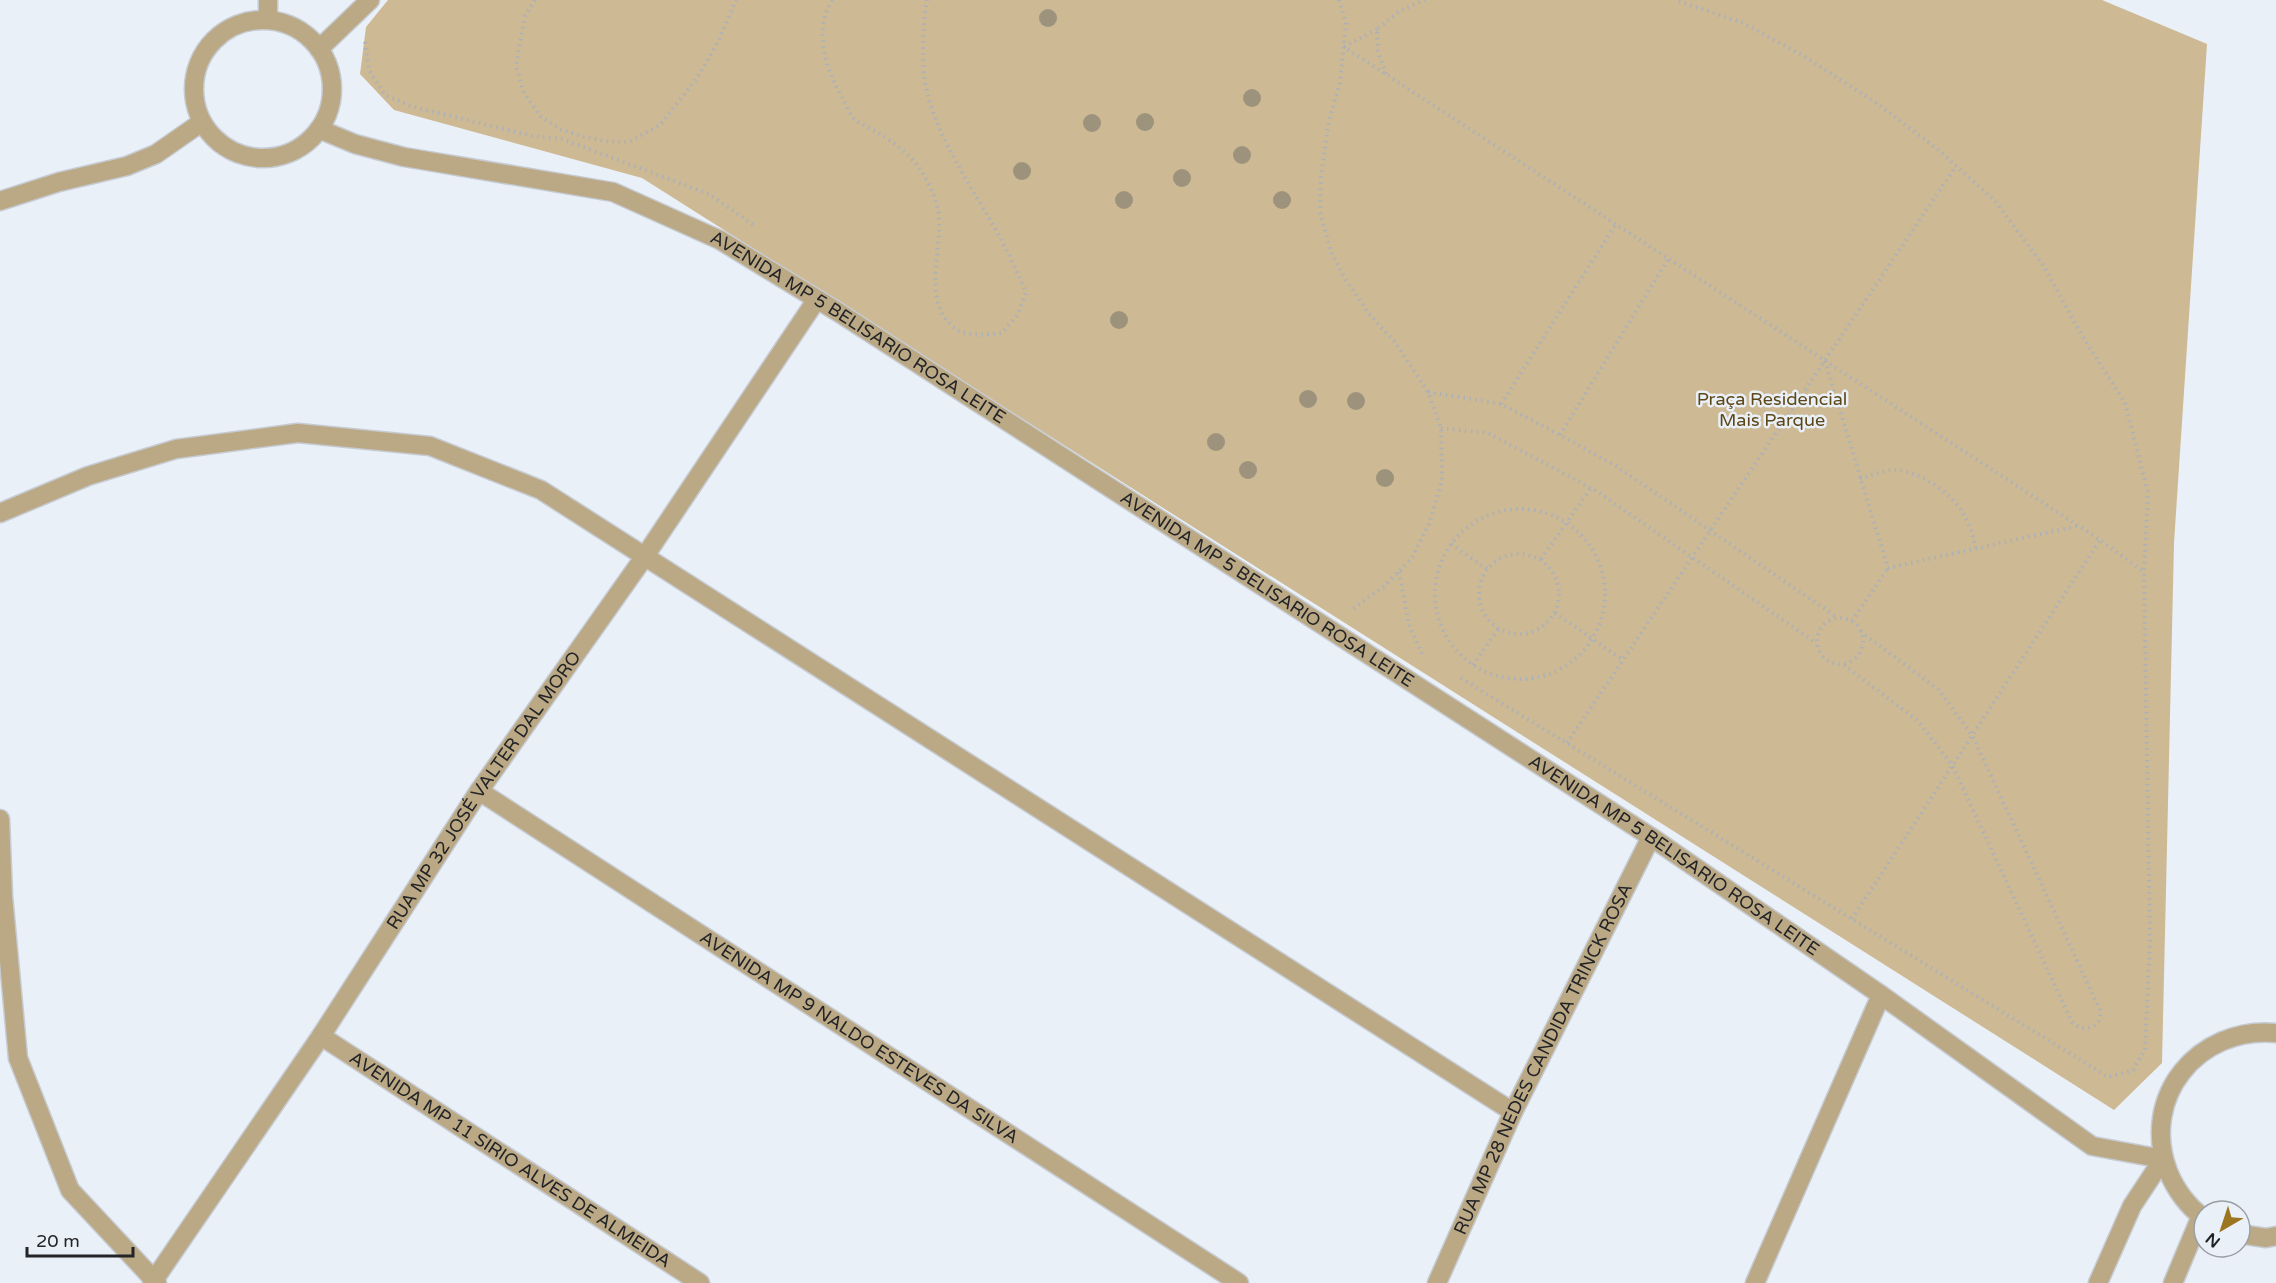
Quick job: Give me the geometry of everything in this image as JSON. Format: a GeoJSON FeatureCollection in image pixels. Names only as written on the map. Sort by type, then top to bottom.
{"type":"FeatureCollection","features":[{"type":"Feature","properties":{"kind":"street"},"geometry":{"type":"LineString","coordinates":[[268,0],[268,20]]}},
{"type":"Feature","properties":{"kind":"street"},"geometry":{"type":"LineString","coordinates":[[320,49],[370,0]]}},
{"type":"Feature","properties":{"kind":"street"},"geometry":{"type":"LineString","coordinates":[[268,20],[297,28],[320,49],[329,68],[332,90],[329,111],[320,129],[306,144],[287,154],[265,158],[243,155],[222,145],[202,122],[196,108],[193,86],[197,64],[208,45],[225,30],[246,21],[268,20]]}},
{"type":"Feature","properties":{"kind":"street"},"geometry":{"type":"LineString","coordinates":[[0,201],[59,182],[127,166],[156,154],[202,122]]}},
{"type":"Feature","properties":{"kind":"street","name":"AVENIDA MP 5 BELISARIO ROSA LEITE"},"geometry":{"type":"LineString","coordinates":[[320,129],[356,144],[404,157],[613,192],[720,240],[817,299],[1651,837],[1881,995],[2092,1146],[2163,1159]]}},
{"type":"Feature","properties":{"kind":"street","name":"RUA MP 32 JOSÉ VALTER DAL MORO"},"geometry":{"type":"LineString","coordinates":[[154,1282],[321,1036],[479,792],[645,556],[817,299]]}},
{"type":"Feature","properties":{"kind":"street"},"geometry":{"type":"LineString","coordinates":[[0,513],[88,476],[176,449],[298,433],[430,446],[541,490],[1513,1112]]}},
{"type":"Feature","properties":{"kind":"street","name":"AVENIDA MP 9 NALDO ESTEVES DA SILVA"},"geometry":{"type":"LineString","coordinates":[[479,792],[1239,1283]]}},
{"type":"Feature","properties":{"kind":"street"},"geometry":{"type":"LineString","coordinates":[[0,819],[3,896],[18,1058],[70,1190],[154,1282]]}},
{"type":"Feature","properties":{"kind":"street","name":"RUA MP 28 NEDES CANDIDA TRINCK ROSA"},"geometry":{"type":"LineString","coordinates":[[1437,1283],[1513,1112],[1651,837]]}},
{"type":"Feature","properties":{"kind":"street"},"geometry":{"type":"LineString","coordinates":[[1755,1283],[1881,995]]}},
{"type":"Feature","properties":{"kind":"street"},"geometry":{"type":"LineString","coordinates":[[2192,1207],[2184,1200],[2172,1181],[2163,1159],[2162,1113],[2169,1091],[2181,1072],[2197,1055],[2216,1043],[2238,1034],[2261,1031],[2276,1033]]}},
{"type":"Feature","properties":{"kind":"street","name":"AVENIDA MP 11 SIRIO ALVES DE ALMEIDA"},"geometry":{"type":"LineString","coordinates":[[321,1036],[700,1283]]}},
{"type":"Feature","properties":{"kind":"street"},"geometry":{"type":"LineString","coordinates":[[2098,1283],[2132,1206],[2163,1159]]}},
{"type":"Feature","properties":{"kind":"street"},"geometry":{"type":"LineString","coordinates":[[2252,1236],[2266,1238],[2276,1236]]}},
{"type":"Feature","properties":{"kind":"street"},"geometry":{"type":"LineString","coordinates":[[2173,1283],[2192,1241]]}},
{"type":"Feature","properties":{"kind":"path"},"geometry":{"type":"LineString","coordinates":[[535,0],[525,16],[516,66],[524,93],[541,117],[561,129],[604,141],[629,142],[660,125],[697,78],[719,40],[736,0]]}},
{"type":"Feature","properties":{"kind":"path"},"geometry":{"type":"LineString","coordinates":[[832,0],[827,8],[821,42],[834,83],[854,119],[889,140],[919,167],[937,205],[939,237],[935,279],[938,307],[950,325],[963,333],[981,336],[1002,333],[1018,315],[1026,292],[1005,246],[966,180],[934,116],[924,75],[923,27],[927,0]]}},
{"type":"Feature","properties":{"kind":"path"},"geometry":{"type":"LineString","coordinates":[[1339,0],[1347,23],[1340,83],[1329,120],[1321,176],[1320,212],[1331,252],[1344,277],[1369,314],[1395,342],[1428,392],[1441,428],[1442,481],[1430,524],[1412,558],[1383,587],[1351,610]]}},
{"type":"Feature","properties":{"kind":"path"},"geometry":{"type":"LineString","coordinates":[[1344,46],[1377,28],[1401,10],[1425,0]]}},
{"type":"Feature","properties":{"kind":"path"},"geometry":{"type":"LineString","coordinates":[[1460,678],[2108,1077],[2133,1070],[2145,1049],[2150,941],[2144,572],[2148,493],[2125,403],[2081,334],[2043,265],[1995,201],[1956,166],[1875,102],[1802,55],[1743,24],[1675,0]]}},
{"type":"Feature","properties":{"kind":"path"},"geometry":{"type":"LineString","coordinates":[[1377,28],[1378,51],[1386,74]]}},
{"type":"Feature","properties":{"kind":"path"},"geometry":{"type":"LineString","coordinates":[[1344,46],[2100,540],[2144,572]]}},
{"type":"Feature","properties":{"kind":"path"},"geometry":{"type":"LineString","coordinates":[[1567,743],[1956,166]]}},
{"type":"Feature","properties":{"kind":"path"},"geometry":{"type":"LineString","coordinates":[[1501,404],[1616,224]]}},
{"type":"Feature","properties":{"kind":"path"},"geometry":{"type":"LineString","coordinates":[[1560,435],[1669,259]]}},
{"type":"Feature","properties":{"kind":"path"},"geometry":{"type":"LineString","coordinates":[[1825,360],[1888,568]]}},
{"type":"Feature","properties":{"kind":"path"},"geometry":{"type":"LineString","coordinates":[[1428,392],[1501,404],[1616,466],[1838,618],[1852,621],[1861,632],[1938,689],[1972,735],[2101,1012],[2099,1022],[2091,1028],[2081,1028],[2072,1022],[1953,765],[1918,721],[1844,664]]}},
{"type":"Feature","properties":{"kind":"path"},"geometry":{"type":"LineString","coordinates":[[1441,428],[1488,433],[1598,492],[1816,643],[1820,654],[1834,664],[1844,664],[1853,660],[1860,652],[1863,643],[1861,632]]}},
{"type":"Feature","properties":{"kind":"path"},"geometry":{"type":"LineString","coordinates":[[1860,479],[1894,470],[1918,475],[1942,491],[1962,511],[1976,548]]}},
{"type":"Feature","properties":{"kind":"path"},"geometry":{"type":"LineString","coordinates":[[1541,559],[1590,489]]}},
{"type":"Feature","properties":{"kind":"path"},"geometry":{"type":"LineString","coordinates":[[1518,509],[1544,512],[1567,523],[1584,537],[1596,555],[1604,576],[1606,598],[1602,619],[1592,639],[1579,657],[1560,670],[1538,678],[1516,680],[1493,675],[1473,665],[1452,646],[1439,622],[1434,596],[1438,568],[1450,544],[1469,525],[1492,513],[1518,509]]}},
{"type":"Feature","properties":{"kind":"path"},"geometry":{"type":"LineString","coordinates":[[1852,621],[1888,568],[2078,526]]}},
{"type":"Feature","properties":{"kind":"path"},"geometry":{"type":"LineString","coordinates":[[1852,919],[2100,540]]}},
{"type":"Feature","properties":{"kind":"path"},"geometry":{"type":"LineString","coordinates":[[1450,544],[1487,569]]}},
{"type":"Feature","properties":{"kind":"path"},"geometry":{"type":"LineString","coordinates":[[1518,553],[1541,559],[1557,578],[1559,602],[1555,613],[1540,628],[1530,633],[1509,633],[1499,628],[1488,619],[1481,608],[1479,594],[1481,581],[1487,569],[1506,555],[1518,553]]}},
{"type":"Feature","properties":{"kind":"path"},"geometry":{"type":"LineString","coordinates":[[1398,571],[1409,626],[1422,654],[1431,660]]}},
{"type":"Feature","properties":{"kind":"path"},"geometry":{"type":"LineString","coordinates":[[1555,613],[1623,660]]}},
{"type":"Feature","properties":{"kind":"path"},"geometry":{"type":"LineString","coordinates":[[1816,643],[1821,627],[1838,618]]}},
{"type":"Feature","properties":{"kind":"path"},"geometry":{"type":"LineString","coordinates":[[1473,665],[1499,628]]}},
{"type":"Feature","properties":{"kind":"green space","name":"Praça Residencial Mais Parque"},"geometry":{"type":"Polygon","coordinates":[[[388,0],[2102,0],[2207,44],[2174,543],[2162,1063],[2114,1110],[642,178],[394,110],[360,74],[366,27],[388,0]]]}}]}
